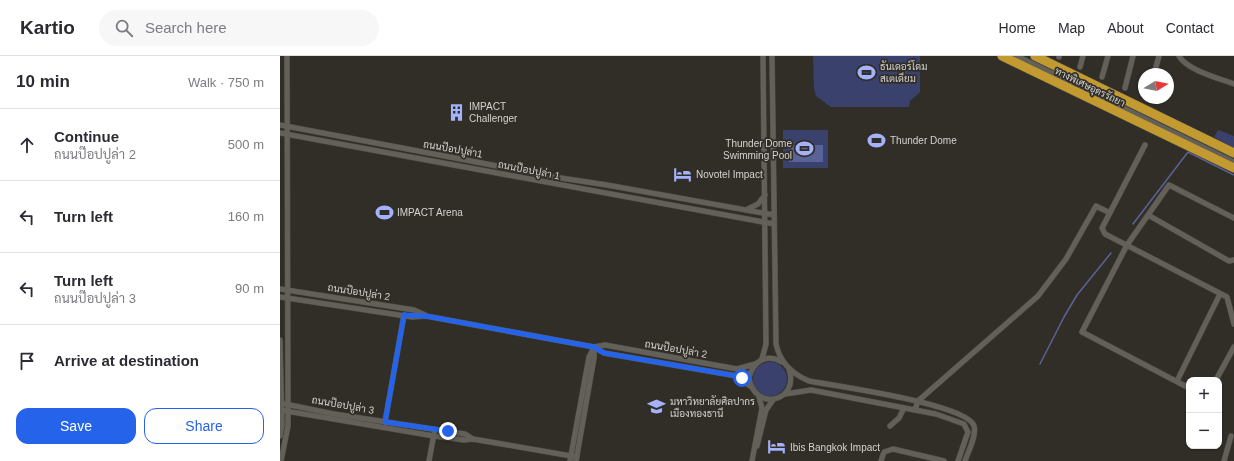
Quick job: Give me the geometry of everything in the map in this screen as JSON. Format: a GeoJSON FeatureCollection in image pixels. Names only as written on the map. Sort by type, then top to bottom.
{"type":"FeatureCollection","features":[{"type":"Feature","properties":{"kind":"highway","name":"ทางพิเศษอุดรรัถยา"},"geometry":{"type":"LineString","coordinates":[[1002,56],[1234,168]]}},
{"type":"Feature","properties":{"kind":"highway","name":"ทางพิเศษอุดรรัถยา"},"geometry":{"type":"LineString","coordinates":[[1035,56],[1234,153]]}},
{"type":"Feature","properties":{"kind":"street"},"geometry":{"type":"LineString","coordinates":[[281,461],[288,426],[287,56]]}},
{"type":"Feature","properties":{"kind":"street"},"geometry":{"type":"LineString","coordinates":[[762,359],[766,344],[764,56]]}},
{"type":"Feature","properties":{"kind":"street"},"geometry":{"type":"LineString","coordinates":[[772,56],[776,344],[783,362],[800,377],[810,381],[918,401],[938,406],[970,418],[975,432],[965,461]]}},
{"type":"Feature","properties":{"kind":"street"},"geometry":{"type":"LineString","coordinates":[[1017,56],[1234,162]]}},
{"type":"Feature","properties":{"kind":"street"},"geometry":{"type":"LineString","coordinates":[[1080,67],[1083,56]]}},
{"type":"Feature","properties":{"kind":"street"},"geometry":{"type":"LineString","coordinates":[[1102,77],[1108,56]]}},
{"type":"Feature","properties":{"kind":"street"},"geometry":{"type":"LineString","coordinates":[[1124,88],[1133,56]]}},
{"type":"Feature","properties":{"kind":"street"},"geometry":{"type":"LineString","coordinates":[[1156,68],[1159,56]]}},
{"type":"Feature","properties":{"kind":"street"},"geometry":{"type":"LineString","coordinates":[[1179,56],[1182,62],[1234,84]]}},
{"type":"Feature","properties":{"kind":"street","name":"ถนนป๊อปปูล่า1"},"geometry":{"type":"LineString","coordinates":[[280,126],[288,126],[561,178],[774,215]]}},
{"type":"Feature","properties":{"kind":"street","name":"ถนนป๊อปปูล่า 1"},"geometry":{"type":"LineString","coordinates":[[280,133],[774,224]]}},
{"type":"Feature","properties":{"kind":"street"},"geometry":{"type":"LineString","coordinates":[[1145,145],[1102,228],[1105,234],[1227,297],[1234,324]]}},
{"type":"Feature","properties":{"kind":"street"},"geometry":{"type":"LineString","coordinates":[[1186,386],[1082,332],[1127,245],[1169,185],[1234,218]]}},
{"type":"Feature","properties":{"kind":"street"},"geometry":{"type":"LineString","coordinates":[[746,210],[758,204],[765,195]]}},
{"type":"Feature","properties":{"kind":"street"},"geometry":{"type":"LineString","coordinates":[[915,410],[918,401],[1038,296],[1066,259],[1096,206],[1110,213]]}},
{"type":"Feature","properties":{"kind":"street"},"geometry":{"type":"LineString","coordinates":[[1148,215],[1229,261],[1234,260]]}},
{"type":"Feature","properties":{"kind":"street","name":"ถนนป๊อปปูล่า 2"},"geometry":{"type":"LineString","coordinates":[[280,288],[414,310],[426,316]]}},
{"type":"Feature","properties":{"kind":"street"},"geometry":{"type":"LineString","coordinates":[[1176,381],[1220,294]]}},
{"type":"Feature","properties":{"kind":"street","name":"ถนนป๊อปปูล่า 2"},"geometry":{"type":"LineString","coordinates":[[280,297],[404,315],[426,316],[594,347],[605,346],[737,369],[755,364]]}},
{"type":"Feature","properties":{"kind":"street"},"geometry":{"type":"LineString","coordinates":[[355,308],[356,301]]}},
{"type":"Feature","properties":{"kind":"street"},"geometry":{"type":"LineString","coordinates":[[385,422],[404,315]]}},
{"type":"Feature","properties":{"kind":"street"},"geometry":{"type":"LineString","coordinates":[[280,340],[280,436]]}},
{"type":"Feature","properties":{"kind":"street"},"geometry":{"type":"LineString","coordinates":[[571,458],[589,357],[594,347]]}},
{"type":"Feature","properties":{"kind":"street"},"geometry":{"type":"LineString","coordinates":[[576,459],[594,358],[594,347]]}},
{"type":"Feature","properties":{"kind":"street","name":"ถนนป๊อปปูล่า 2"},"geometry":{"type":"LineString","coordinates":[[594,347],[604,353],[737,376],[750,386]]}},
{"type":"Feature","properties":{"kind":"street"},"geometry":{"type":"LineString","coordinates":[[1218,377],[1234,347]]}},
{"type":"Feature","properties":{"kind":"street"},"geometry":{"type":"LineString","coordinates":[[753,459],[762,408],[759,397],[750,386],[749,378],[755,364],[762,359],[776,358],[783,362]]}},
{"type":"Feature","properties":{"kind":"street"},"geometry":{"type":"LineString","coordinates":[[785,394],[791,382],[788,368]]}},
{"type":"Feature","properties":{"kind":"street"},"geometry":{"type":"LineString","coordinates":[[849,397],[850,389]]}},
{"type":"Feature","properties":{"kind":"street"},"geometry":{"type":"LineString","coordinates":[[753,459],[766,410],[773,400],[785,394],[811,390],[936,414],[964,424],[968,432],[958,461]]}},
{"type":"Feature","properties":{"kind":"street"},"geometry":{"type":"LineString","coordinates":[[759,397],[773,400]]}},
{"type":"Feature","properties":{"kind":"street","name":"ถนนป๊อปปูล่า 3"},"geometry":{"type":"LineString","coordinates":[[281,403],[385,422],[465,434],[473,439]]}},
{"type":"Feature","properties":{"kind":"street"},"geometry":{"type":"LineString","coordinates":[[890,426],[899,418],[904,408]]}},
{"type":"Feature","properties":{"kind":"street","name":"ถนนป๊อปปูล่า 3"},"geometry":{"type":"LineString","coordinates":[[281,410],[434,436],[464,440],[473,439],[576,459]]}},
{"type":"Feature","properties":{"kind":"street"},"geometry":{"type":"LineString","coordinates":[[967,428],[974,426]]}},
{"type":"Feature","properties":{"kind":"street"},"geometry":{"type":"LineString","coordinates":[[429,461],[435,429]]}},
{"type":"Feature","properties":{"kind":"street"},"geometry":{"type":"LineString","coordinates":[[1224,461],[1231,436]]}},
{"type":"Feature","properties":{"kind":"street"},"geometry":{"type":"LineString","coordinates":[[881,461],[884,452],[893,449],[944,461]]}},
{"type":"Feature","properties":{"kind":"shaded area","name":"ธันเดอร์โดม สเตเดียม"},"geometry":{"type":"Polygon","coordinates":[[[813,56],[920,56],[920,92],[910,101],[909,107],[831,107],[816,96],[814,89],[813,56]]]}},
{"type":"Feature","properties":{"kind":"shaded area","name":"Thunder Dome Swimming Pool"},"geometry":{"type":"Polygon","coordinates":[[[783,130],[828,130],[828,168],[783,168],[783,130]]]}},
{"type":"Feature","properties":{"kind":"shaded area"},"geometry":{"type":"Polygon","coordinates":[[[1218,130],[1234,136],[1234,148],[1214,137],[1218,130]]]}},
{"type":"Feature","properties":{"kind":"shaded area"},"geometry":{"type":"Polygon","coordinates":[[[789,145],[823,145],[823,162],[789,162],[789,145]]]}},
{"type":"Feature","properties":{"kind":"shaded area"},"geometry":{"type":"Polygon","coordinates":[[[767,362],[773,362],[777,363],[784,369],[787,379],[786,386],[780,393],[773,396],[767,396],[763,395],[756,389],[753,382],[753,376],[754,372],[760,365],[767,362]]]}},
{"type":"Feature","properties":{"kind":"waterway"},"geometry":{"type":"LineString","coordinates":[[1133,224],[1188,152],[1234,175]]}},
{"type":"Feature","properties":{"kind":"waterway"},"geometry":{"type":"LineString","coordinates":[[1040,364],[1077,295],[1111,253]]}},
{"type":"Feature","properties":{"kind":"place","name":"ธันเดอร์โดม สเตเดียม"},"geometry":{"type":"Point","coordinates":[867,72]}},
{"type":"Feature","properties":{"kind":"place","name":"IMPACT Challenger"},"geometry":{"type":"Point","coordinates":[456,112]}},
{"type":"Feature","properties":{"kind":"place","name":"Thunder Dome"},"geometry":{"type":"Point","coordinates":[877,140]}},
{"type":"Feature","properties":{"kind":"place","name":"Thunder Dome Swimming Pool"},"geometry":{"type":"Point","coordinates":[805,149]}},
{"type":"Feature","properties":{"kind":"place","name":"Novotel Impact"},"geometry":{"type":"Point","coordinates":[683,174]}},
{"type":"Feature","properties":{"kind":"place","name":"IMPACT Arena"},"geometry":{"type":"Point","coordinates":[384,212]}},
{"type":"Feature","properties":{"kind":"place","name":"มหาวิทยาลัยศิลปากร เมืองทองธานี"},"geometry":{"type":"Point","coordinates":[657,407]}},
{"type":"Feature","properties":{"kind":"place","name":"Ibis Bangkok Impact"},"geometry":{"type":"Point","coordinates":[777,447]}},
{"type":"Feature","properties":{"kind":"route"},"geometry":{"type":"LineString","coordinates":[[448,431],[385,422],[404,315],[426,316],[594,347],[604,353],[742,378]]}}]}
